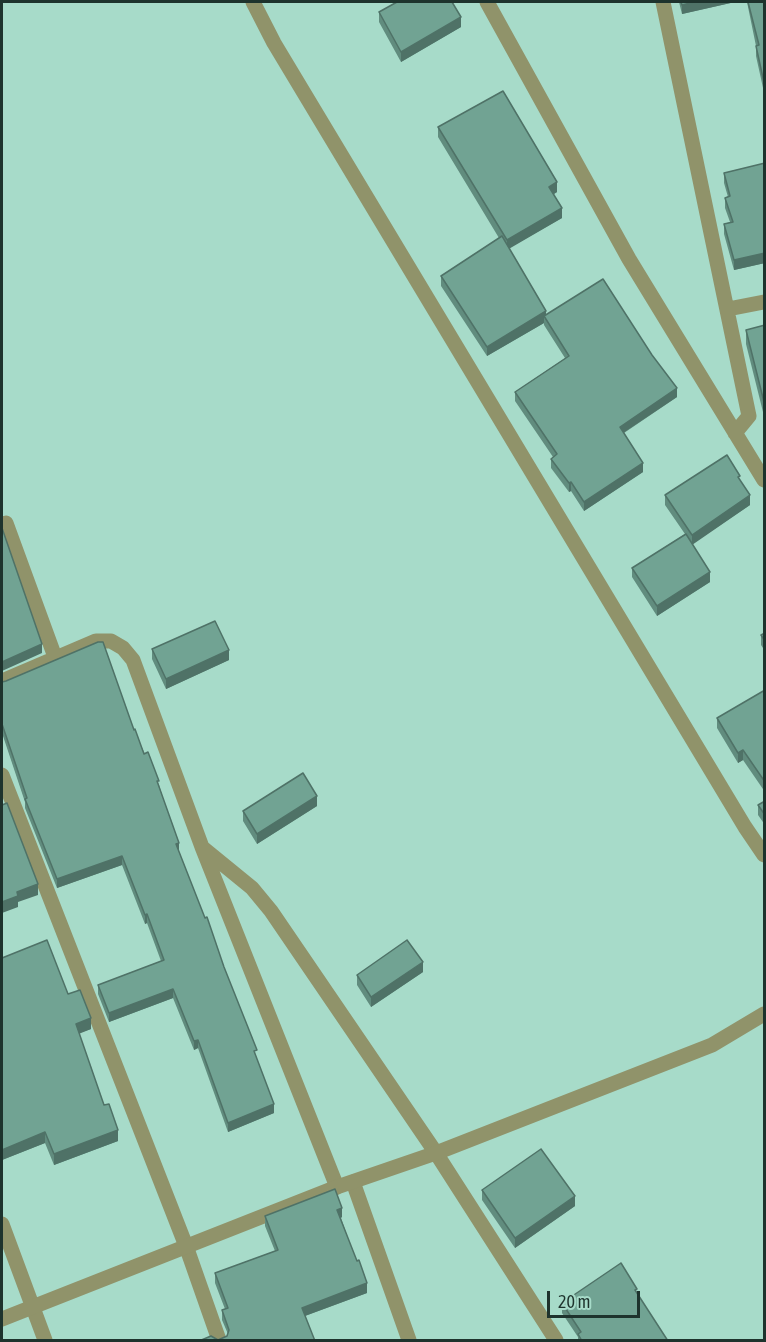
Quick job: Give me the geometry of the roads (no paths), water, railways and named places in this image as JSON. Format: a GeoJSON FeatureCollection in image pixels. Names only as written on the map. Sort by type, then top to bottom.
{"type":"FeatureCollection","features":[{"type":"Feature","properties":{"kind":"street"},"geometry":{"type":"LineString","coordinates":[[253,2],[274,43],[745,827],[765,855]]}},
{"type":"Feature","properties":{"kind":"street"},"geometry":{"type":"LineString","coordinates":[[487,2],[629,259],[765,480]]}},
{"type":"Feature","properties":{"kind":"street"},"geometry":{"type":"LineString","coordinates":[[663,2],[749,416],[735,433]]}},
{"type":"Feature","properties":{"kind":"street"},"geometry":{"type":"LineString","coordinates":[[728,309],[765,302]]}},
{"type":"Feature","properties":{"kind":"street"},"geometry":{"type":"LineString","coordinates":[[6,523],[55,657]]}},
{"type":"Feature","properties":{"kind":"street"},"geometry":{"type":"LineString","coordinates":[[2,681],[96,641],[111,641],[123,648],[133,660],[202,847],[337,1187]]}},
{"type":"Feature","properties":{"kind":"street"},"geometry":{"type":"LineString","coordinates":[[2,775],[186,1246],[219,1341]]}},
{"type":"Feature","properties":{"kind":"street"},"geometry":{"type":"LineString","coordinates":[[202,847],[252,888],[271,910],[436,1153],[556,1341]]}},
{"type":"Feature","properties":{"kind":"street"},"geometry":{"type":"LineString","coordinates":[[2,1319],[337,1187],[436,1153],[712,1045],[765,1014]]}},
{"type":"Feature","properties":{"kind":"street"},"geometry":{"type":"LineString","coordinates":[[353,1182],[409,1341]]}},
{"type":"Feature","properties":{"kind":"street"},"geometry":{"type":"LineString","coordinates":[[2,1224],[45,1341]]}}]}
